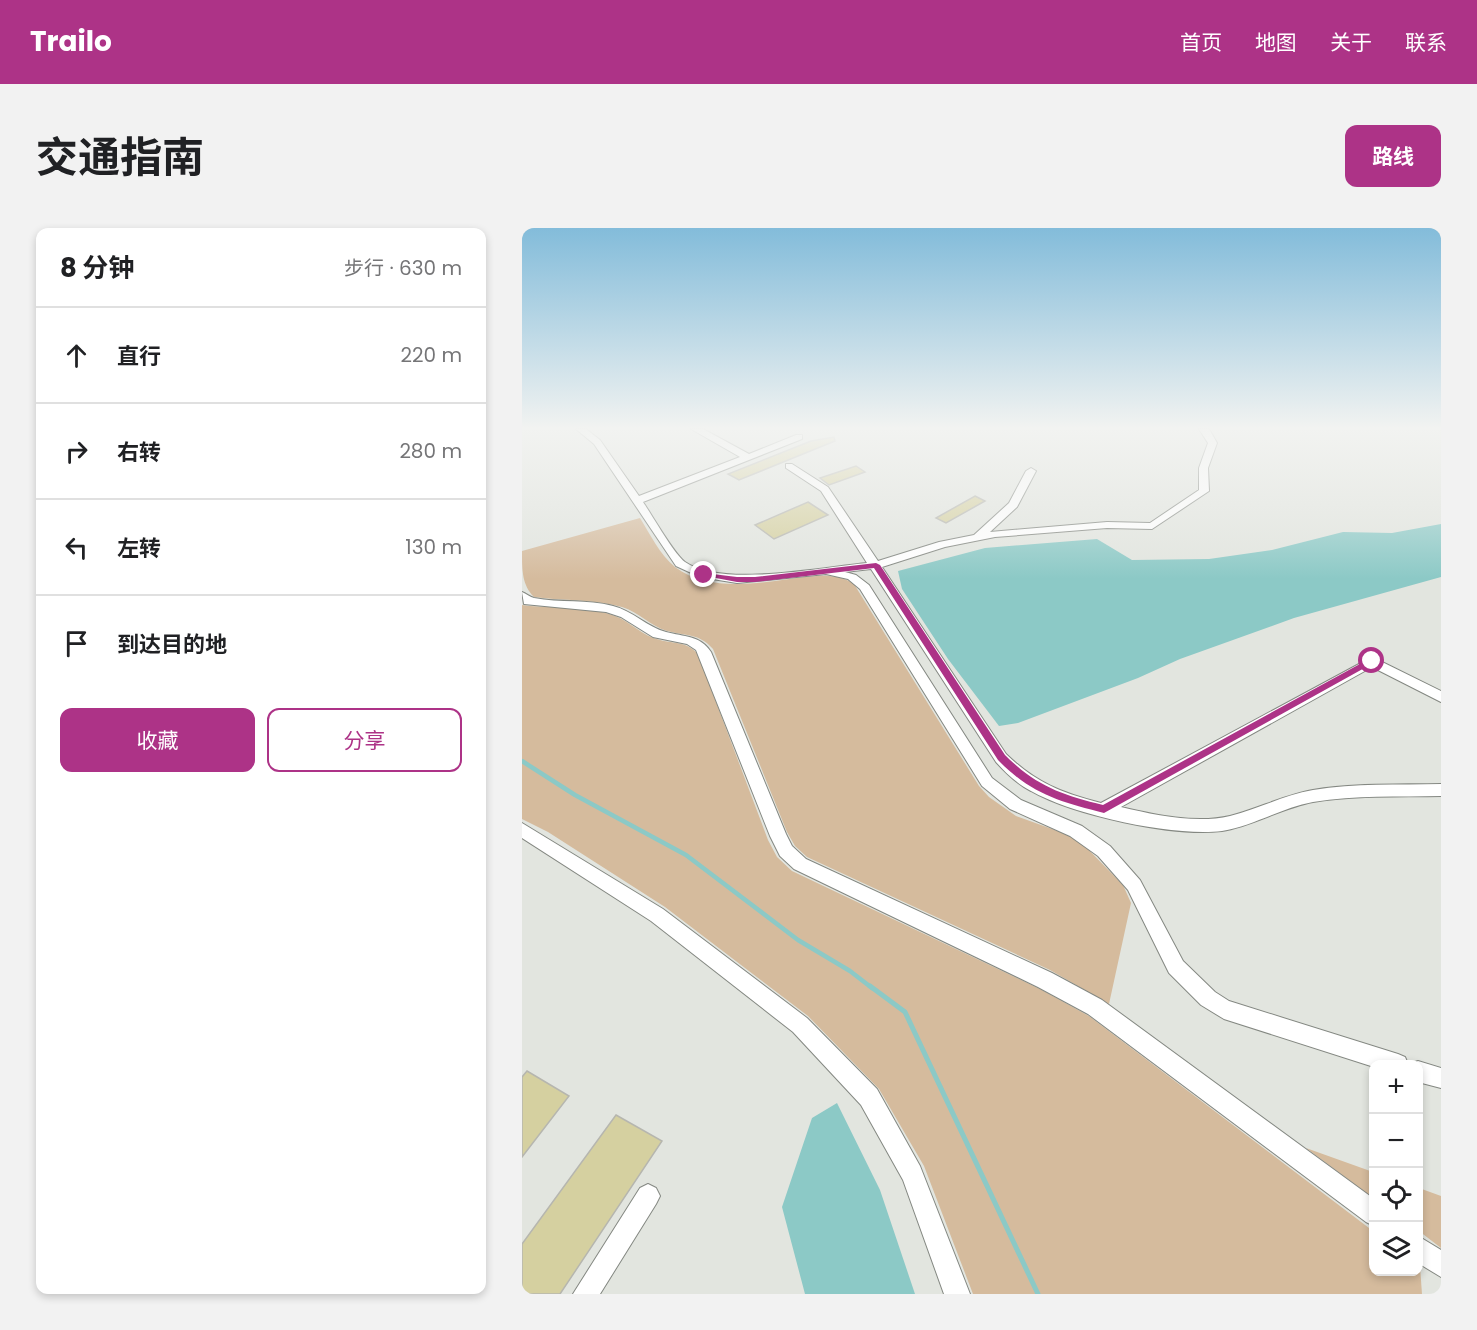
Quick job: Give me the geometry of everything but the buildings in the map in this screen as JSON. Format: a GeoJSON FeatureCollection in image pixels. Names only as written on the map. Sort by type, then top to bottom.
{"type":"FeatureCollection","features":[{"type":"Feature","properties":{"kind":"street"},"geometry":{"type":"LineString","coordinates":[[621,479],[673,556],[685,567],[704,575],[737,580],[876,565],[926,548],[978,537],[1107,525],[1152,526],[1204,491],[1204,479]]}},
{"type":"Feature","properties":{"kind":"street"},"geometry":{"type":"LineString","coordinates":[[636,501],[693,479]]}},
{"type":"Feature","properties":{"kind":"street"},"geometry":{"type":"LineString","coordinates":[[809,479],[825,489],[837,505],[1001,758],[1017,774],[1037,787],[1060,798],[1104,809],[1186,825],[1204,826],[1236,821],[1275,805],[1330,793],[1441,790]]}},
{"type":"Feature","properties":{"kind":"street"},"geometry":{"type":"LineString","coordinates":[[978,537],[1013,505],[1027,479]]}},
{"type":"Feature","properties":{"kind":"street"},"geometry":{"type":"LineString","coordinates":[[828,571],[852,577],[865,587],[996,793],[1021,810],[1087,836],[1132,881],[1173,966],[1204,997],[1224,1009],[1382,1060]]}},
{"type":"Feature","properties":{"kind":"street"},"geometry":{"type":"LineString","coordinates":[[522,596],[528,601],[619,611],[652,631],[690,640],[699,645],[705,652],[778,836],[786,851],[800,864],[1095,1006],[1369,1210]]}},
{"type":"Feature","properties":{"kind":"street"},"geometry":{"type":"LineString","coordinates":[[1104,809],[1372,661],[1441,697]]}},
{"type":"Feature","properties":{"kind":"street"},"geometry":{"type":"LineString","coordinates":[[522,830],[657,915],[800,1025],[869,1097],[912,1174],[957,1294]]}},
{"type":"Feature","properties":{"kind":"street"},"geometry":{"type":"LineString","coordinates":[[1423,1072],[1441,1078]]}},
{"type":"Feature","properties":{"kind":"street"},"geometry":{"type":"LineString","coordinates":[[586,1294],[648,1196]]}},
{"type":"Feature","properties":{"kind":"street"},"geometry":{"type":"LineString","coordinates":[[1423,1251],[1441,1265]]}},
{"type":"Feature","properties":{"kind":"shaded area"},"geometry":{"type":"Polygon","coordinates":[[[640,518],[665,557],[675,567],[705,581],[738,584],[824,576],[843,578],[854,584],[979,786],[989,797],[1016,816],[1066,834],[1081,842],[1123,885],[1131,903],[1109,1004],[1050,970],[807,857],[795,846],[787,832],[713,649],[703,640],[661,629],[622,607],[590,601],[534,597],[530,592],[524,577],[522,551],[640,518]]]}},
{"type":"Feature","properties":{"kind":"shaded area"},"geometry":{"type":"Polygon","coordinates":[[[522,605],[604,613],[621,619],[654,638],[685,645],[698,654],[768,840],[777,857],[792,871],[1040,989],[1089,1016],[1369,1228],[1369,1276],[1421,1276],[1422,1294],[973,1294],[924,1166],[879,1089],[808,1016],[665,907],[548,832],[522,819],[522,605]]]}},
{"type":"Feature","properties":{"kind":"shaded area"},"geometry":{"type":"Polygon","coordinates":[[[1306,1148],[1369,1171],[1369,1195],[1306,1148]]]}},
{"type":"Feature","properties":{"kind":"shaded area"},"geometry":{"type":"Polygon","coordinates":[[[1423,1189],[1441,1196],[1441,1248],[1423,1234],[1423,1189]]]}},
{"type":"Feature","properties":{"kind":"water"},"geometry":{"type":"Polygon","coordinates":[[[1441,524],[1441,577],[1294,618],[1180,659],[1138,678],[1018,723],[999,726],[948,659],[902,589],[898,571],[985,548],[1097,539],[1132,560],[1209,559],[1272,550],[1343,532],[1392,533],[1441,524]]]}},
{"type":"Feature","properties":{"kind":"water"},"geometry":{"type":"Polygon","coordinates":[[[837,1103],[880,1190],[915,1294],[805,1294],[782,1207],[812,1118],[837,1103]]]}},
{"type":"Feature","properties":{"kind":"waterway"},"geometry":{"type":"LineString","coordinates":[[522,761],[575,795],[686,855],[798,940],[850,971],[872,988]]}},
{"type":"Feature","properties":{"kind":"waterway"},"geometry":{"type":"LineString","coordinates":[[870,986],[905,1012],[1038,1294]]}},
{"type":"Feature","properties":{"kind":"route"},"geometry":{"type":"LineString","coordinates":[[704,575],[737,580],[755,579],[876,565],[1001,758],[1017,774],[1037,787],[1060,798],[1104,809],[1372,661]]}}]}
